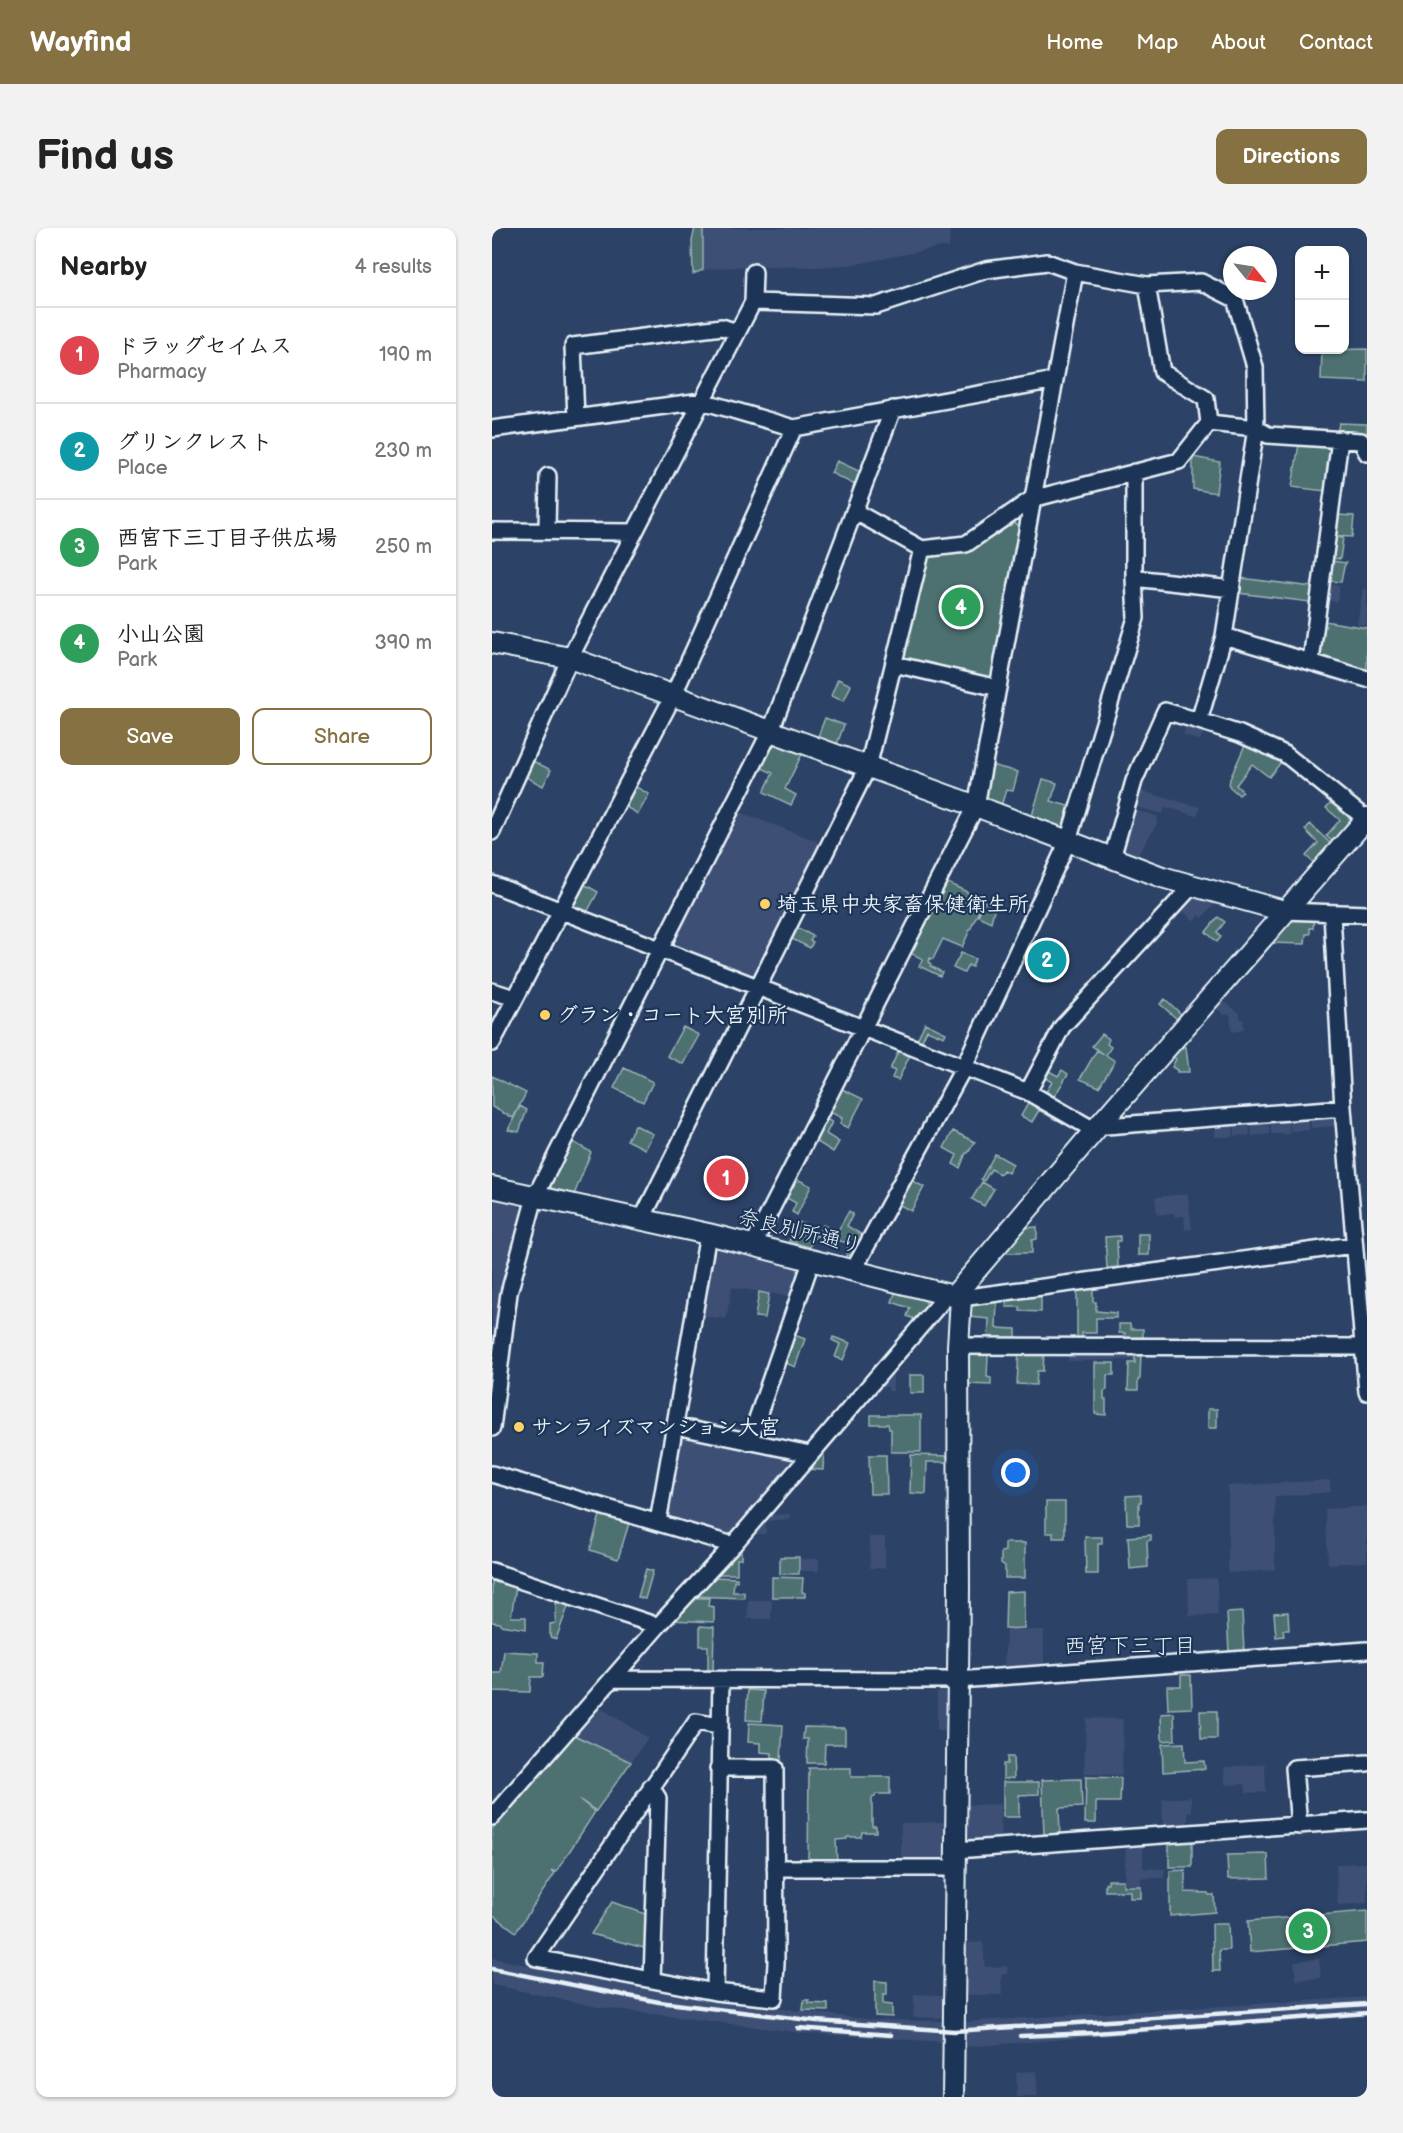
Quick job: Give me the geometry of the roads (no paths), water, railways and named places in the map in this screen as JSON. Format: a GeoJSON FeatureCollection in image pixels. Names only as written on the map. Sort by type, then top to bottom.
{"type":"FeatureCollection","features":[{"type":"Feature","properties":{"kind":"street"},"geometry":{"type":"LineString","coordinates":[[753,302],[876,306],[986,270],[1047,262],[1075,272],[1147,285],[1201,282],[1235,298],[1255,367],[1256,428],[1224,636],[1199,721]]}},
{"type":"Feature","properties":{"kind":"street"},"geometry":{"type":"LineString","coordinates":[[492,832],[570,658],[753,302],[754,272]]}},
{"type":"Feature","properties":{"kind":"street"},"geometry":{"type":"LineString","coordinates":[[753,1245],[976,806],[1075,272]]}},
{"type":"Feature","properties":{"kind":"street"},"geometry":{"type":"LineString","coordinates":[[854,511],[922,549],[966,544],[1032,499],[1179,461],[1209,423],[1206,399],[1162,372],[1147,285]]}},
{"type":"Feature","properties":{"kind":"street"},"geometry":{"type":"LineString","coordinates":[[576,418],[573,346],[722,327],[737,332]]}},
{"type":"Feature","properties":{"kind":"street"},"geometry":{"type":"LineString","coordinates":[[492,429],[702,401],[794,428],[1055,380]]}},
{"type":"Feature","properties":{"kind":"street"},"geometry":{"type":"LineString","coordinates":[[492,1428],[509,1293],[535,1197],[771,730],[893,409]]}},
{"type":"Feature","properties":{"kind":"street"},"geometry":{"type":"LineString","coordinates":[[1209,423],[1256,428],[1268,435],[1361,441],[1367,453]]}},
{"type":"Feature","properties":{"kind":"street"},"geometry":{"type":"LineString","coordinates":[[492,1043],[673,696],[794,428]]}},
{"type":"Feature","properties":{"kind":"street"},"geometry":{"type":"LineString","coordinates":[[1311,662],[1340,439]]}},
{"type":"Feature","properties":{"kind":"street"},"geometry":{"type":"LineString","coordinates":[[854,1269],[964,1067],[1068,841],[1136,618],[1134,472]]}},
{"type":"Feature","properties":{"kind":"street"},"geometry":{"type":"LineString","coordinates":[[547,531],[548,476]]}},
{"type":"Feature","properties":{"kind":"street"},"geometry":{"type":"LineString","coordinates":[[492,531],[635,532]]}},
{"type":"Feature","properties":{"kind":"street"},"geometry":{"type":"LineString","coordinates":[[642,1218],[868,767],[922,549]]}},
{"type":"Feature","properties":{"kind":"street"},"geometry":{"type":"LineString","coordinates":[[1134,578],[1232,589]]}},
{"type":"Feature","properties":{"kind":"street"},"geometry":{"type":"LineString","coordinates":[[1224,636],[1367,679]]}},
{"type":"Feature","properties":{"kind":"street"},"geometry":{"type":"LineString","coordinates":[[492,643],[570,658],[1191,886],[1284,911],[1367,914]]}},
{"type":"Feature","properties":{"kind":"street"},"geometry":{"type":"LineString","coordinates":[[894,664],[998,688]]}},
{"type":"Feature","properties":{"kind":"street"},"geometry":{"type":"LineString","coordinates":[[492,1817],[658,1626],[733,1545],[810,1454],[954,1296],[1097,1127],[1366,818],[1285,754],[1240,734],[1165,711],[1134,781],[1112,858]]}},
{"type":"Feature","properties":{"kind":"street"},"geometry":{"type":"LineString","coordinates":[[492,884],[757,989],[1028,1092],[1097,1127],[1343,1108]]}},
{"type":"Feature","properties":{"kind":"street"},"geometry":{"type":"LineString","coordinates":[[1028,1092],[1062,1027],[1191,886]]}},
{"type":"Feature","properties":{"kind":"street"},"geometry":{"type":"LineString","coordinates":[[1332,914],[1353,1245],[1362,1283],[1363,1347],[1367,1392]]}},
{"type":"Feature","properties":{"kind":"street"},"geometry":{"type":"LineString","coordinates":[[492,991],[515,998]]}},
{"type":"Feature","properties":{"kind":"street","name":"奈良別所通り"},"geometry":{"type":"LineString","coordinates":[[492,1187],[642,1218],[854,1269],[954,1296]]}},
{"type":"Feature","properties":{"kind":"street"},"geometry":{"type":"LineString","coordinates":[[658,1522],[708,1234]]}},
{"type":"Feature","properties":{"kind":"street"},"geometry":{"type":"LineString","coordinates":[[954,1296],[1353,1245]]}},
{"type":"Feature","properties":{"kind":"street"},"geometry":{"type":"LineString","coordinates":[[749,1442],[812,1260]]}},
{"type":"Feature","properties":{"kind":"street"},"geometry":{"type":"LineString","coordinates":[[953,2097],[958,1680],[958,1346],[954,1296]]}},
{"type":"Feature","properties":{"kind":"street"},"geometry":{"type":"LineString","coordinates":[[958,1346],[1363,1347]]}},
{"type":"Feature","properties":{"kind":"street"},"geometry":{"type":"LineString","coordinates":[[675,1426],[810,1454]]}},
{"type":"Feature","properties":{"kind":"street"},"geometry":{"type":"LineString","coordinates":[[492,1474],[733,1545]]}},
{"type":"Feature","properties":{"kind":"street"},"geometry":{"type":"LineString","coordinates":[[492,1571],[658,1626]]}},
{"type":"Feature","properties":{"kind":"street"},"geometry":{"type":"LineString","coordinates":[[612,1679],[958,1680],[1367,1650]]}},
{"type":"Feature","properties":{"kind":"street"},"geometry":{"type":"LineString","coordinates":[[715,1992],[721,1680]]}},
{"type":"Feature","properties":{"kind":"street"},"geometry":{"type":"LineString","coordinates":[[718,1768],[775,1768],[776,1964],[774,1998],[715,1992],[536,1958],[696,1722],[719,1726]]}},
{"type":"Feature","properties":{"kind":"street"},"geometry":{"type":"LineString","coordinates":[[1299,1826],[1294,1768],[1367,1763]]}},
{"type":"Feature","properties":{"kind":"street"},"geometry":{"type":"LineString","coordinates":[[651,1787],[658,1798],[652,1980]]}},
{"type":"Feature","properties":{"kind":"street"},"geometry":{"type":"LineString","coordinates":[[775,1868],[956,1859],[1367,1820]]}},
{"type":"Feature","properties":{"kind":"railway"},"geometry":{"type":"LineString","coordinates":[[492,1969],[659,2002],[817,2021],[954,2031],[1367,2004]]}},
{"type":"Feature","properties":{"kind":"railway"},"geometry":{"type":"LineString","coordinates":[[1020,2036],[1095,2033],[1367,2013]]}},
{"type":"Feature","properties":{"kind":"railway"},"geometry":{"type":"LineString","coordinates":[[798,2028],[891,2035]]}},
{"type":"Feature","properties":{"kind":"place","name":"小山公園"},"geometry":{"type":"Point","coordinates":[961,607]}},
{"type":"Feature","properties":{"kind":"place","name":"埼玉県中央家畜保健衛生所"},"geometry":{"type":"Point","coordinates":[765,904]}},
{"type":"Feature","properties":{"kind":"place","name":"グリンクレスト"},"geometry":{"type":"Point","coordinates":[1047,960]}},
{"type":"Feature","properties":{"kind":"place","name":"グラン・コート大宮別所"},"geometry":{"type":"Point","coordinates":[545,1015]}},
{"type":"Feature","properties":{"kind":"place","name":"ドラッグセイムス"},"geometry":{"type":"Point","coordinates":[726,1178]}},
{"type":"Feature","properties":{"kind":"place","name":"サンライズマンション大宮"},"geometry":{"type":"Point","coordinates":[519,1427]}},
{"type":"Feature","properties":{"kind":"place","name":"西宮下三丁目子供広場"},"geometry":{"type":"Point","coordinates":[1308,1931]}},
{"type":"Feature","properties":{"kind":"district","name":"西宮下三丁目"},"geometry":{"type":"Point","coordinates":[1130,1645]}}]}
